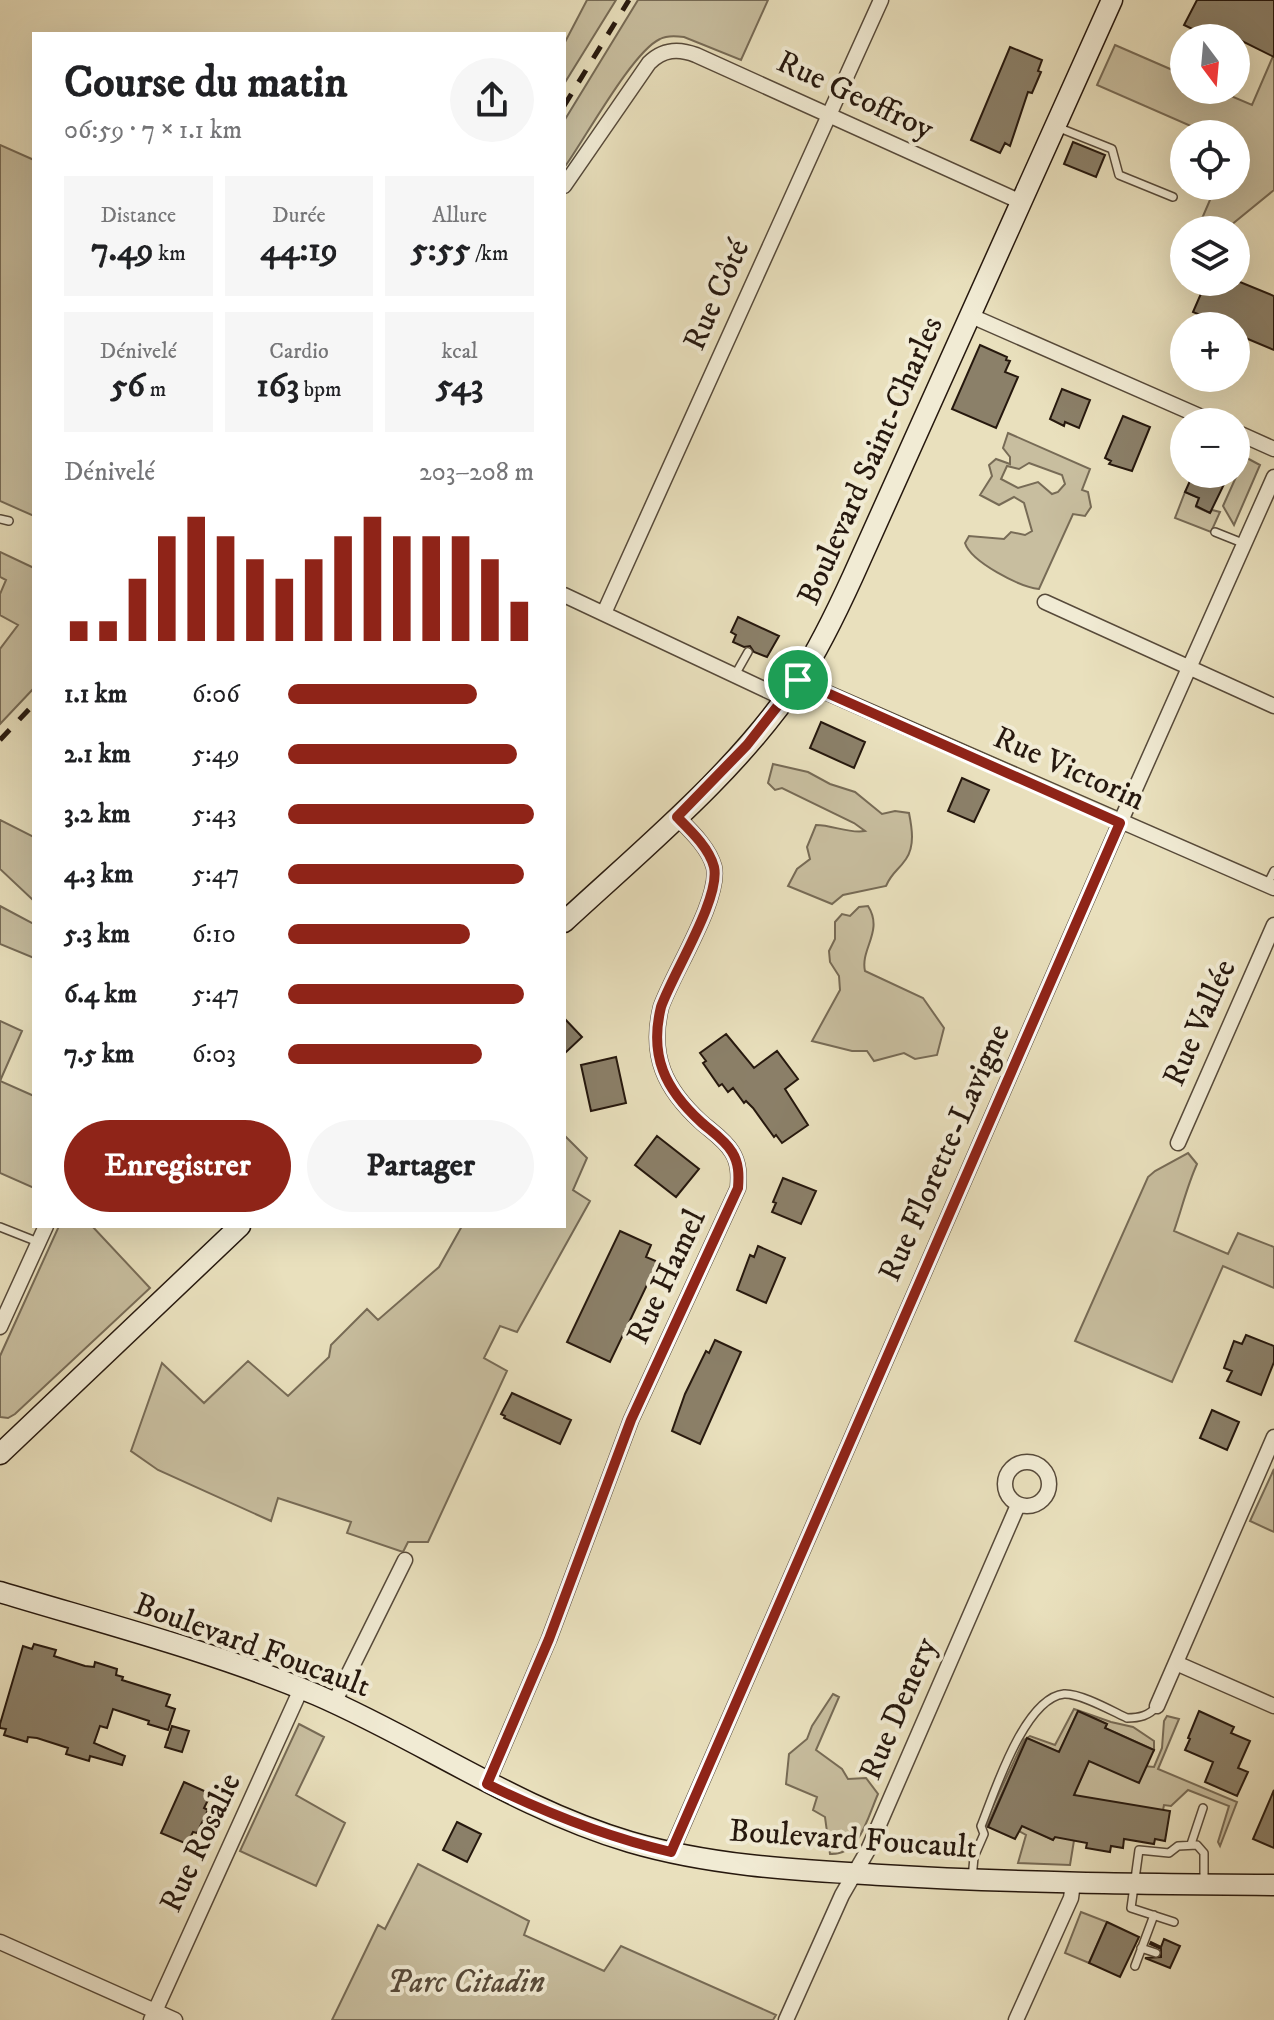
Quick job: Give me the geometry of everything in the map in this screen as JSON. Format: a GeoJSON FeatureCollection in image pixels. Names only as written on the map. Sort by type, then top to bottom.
{"type":"FeatureCollection","features":[{"type":"Feature","properties":{"kind":"street","name":"Rue Côté"},"geometry":{"type":"LineString","coordinates":[[604,613],[881,0]]}},
{"type":"Feature","properties":{"kind":"street","name":"Boulevard Saint-Charles"},"geometry":{"type":"LineString","coordinates":[[566,920],[677,817],[747,745],[785,699],[825,635],[1112,0]]}},
{"type":"Feature","properties":{"kind":"street","name":"Rue Geoffroy"},"geometry":{"type":"LineString","coordinates":[[566,183],[649,63],[664,52],[687,51],[1021,202]]}},
{"type":"Feature","properties":{"kind":"street"},"geometry":{"type":"LineString","coordinates":[[969,315],[1181,408]]}},
{"type":"Feature","properties":{"kind":"street"},"geometry":{"type":"LineString","coordinates":[[1250,438],[1274,449]]}},
{"type":"Feature","properties":{"kind":"street","name":"Rue Florette-Lavigne"},"geometry":{"type":"LineString","coordinates":[[671,1852],[1274,477]]}},
{"type":"Feature","properties":{"kind":"street"},"geometry":{"type":"LineString","coordinates":[[566,596],[785,699]]}},
{"type":"Feature","properties":{"kind":"street"},"geometry":{"type":"LineString","coordinates":[[1045,602],[1274,706]]}},
{"type":"Feature","properties":{"kind":"street","name":"Rue Victorin"},"geometry":{"type":"LineString","coordinates":[[798,680],[1270,886]]}},
{"type":"Feature","properties":{"kind":"street","name":"Rue Hamel"},"geometry":{"type":"LineString","coordinates":[[487,1784],[549,1639],[631,1420],[738,1188],[739,1173],[732,1152],[677,1099],[664,1073],[658,1050],[661,1007],[707,905],[715,878],[710,857],[677,817]]}},
{"type":"Feature","properties":{"kind":"street","name":"Rue Vallée"},"geometry":{"type":"LineString","coordinates":[[1178,1143],[1274,925]]}},
{"type":"Feature","properties":{"kind":"street"},"geometry":{"type":"LineString","coordinates":[[0,1327],[45,1228]]}},
{"type":"Feature","properties":{"kind":"street"},"geometry":{"type":"LineString","coordinates":[[3,1443],[238,1228]]}},
{"type":"Feature","properties":{"kind":"street"},"geometry":{"type":"LineString","coordinates":[[1157,1706],[1274,1437]]}},
{"type":"Feature","properties":{"kind":"street","name":"Rue Denery"},"geometry":{"type":"LineString","coordinates":[[786,2020],[842,1895],[868,1850],[1018,1505]]}},
{"type":"Feature","properties":{"kind":"street"},"geometry":{"type":"LineString","coordinates":[[334,1703],[405,1560]]}},
{"type":"Feature","properties":{"kind":"street","name":"Boulevard Foucault"},"geometry":{"type":"LineString","coordinates":[[0,1592],[214,1657],[301,1689],[334,1703],[487,1784],[568,1820],[671,1852],[755,1866],[855,1873],[1073,1883],[1274,1885]]}},
{"type":"Feature","properties":{"kind":"street"},"geometry":{"type":"LineString","coordinates":[[1176,1663],[1274,1706]]}},
{"type":"Feature","properties":{"kind":"street","name":"Rue Rosalie"},"geometry":{"type":"LineString","coordinates":[[153,2016],[301,1689]]}},
{"type":"Feature","properties":{"kind":"street"},"geometry":{"type":"LineString","coordinates":[[1016,2020],[1071,1898],[1073,1883]]}},
{"type":"Feature","properties":{"kind":"street"},"geometry":{"type":"LineString","coordinates":[[0,1942],[153,2016],[175,2020]]}},
{"type":"Feature","properties":{"kind":"lane"},"geometry":{"type":"LineString","coordinates":[[1055,126],[1112,149],[1119,175],[1170,196]]}},
{"type":"Feature","properties":{"kind":"lane"},"geometry":{"type":"LineString","coordinates":[[1215,532],[1245,544]]}},
{"type":"Feature","properties":{"kind":"lane"},"geometry":{"type":"LineString","coordinates":[[735,675],[748,652]]}},
{"type":"Feature","properties":{"kind":"lane"},"geometry":{"type":"LineString","coordinates":[[1270,886],[1274,871]]}},
{"type":"Feature","properties":{"kind":"lane"},"geometry":{"type":"LineString","coordinates":[[0,1227],[38,1242]]}},
{"type":"Feature","properties":{"kind":"lane"},"geometry":{"type":"LineString","coordinates":[[972,1879],[974,1857],[984,1834],[981,1826],[1008,1759],[1022,1732],[1044,1704],[1056,1696],[1072,1695],[1127,1718],[1147,1715],[1157,1706]]}},
{"type":"Feature","properties":{"kind":"lane"},"geometry":{"type":"LineString","coordinates":[[1191,1844],[1203,1808]]}},
{"type":"Feature","properties":{"kind":"lane"},"geometry":{"type":"LineString","coordinates":[[1174,1922],[1131,1908],[1139,1850],[1169,1853],[1178,1846],[1197,1845],[1204,1853],[1204,1885]]}},
{"type":"Feature","properties":{"kind":"lane"},"geometry":{"type":"LineString","coordinates":[[1135,1966],[1154,1915]]}},
{"type":"Feature","properties":{"kind":"lane"},"geometry":{"type":"LineString","coordinates":[[1141,1948],[1156,1953]]}},
{"type":"Feature","properties":{"kind":"green space"},"geometry":{"type":"Polygon","coordinates":[[[587,0],[616,0],[566,81],[566,40],[587,0]]]}},
{"type":"Feature","properties":{"kind":"green space"},"geometry":{"type":"Polygon","coordinates":[[[638,0],[768,0],[741,60],[684,37],[666,37],[649,47],[623,78],[566,165],[566,118],[638,0]]]}},
{"type":"Feature","properties":{"kind":"green space"},"geometry":{"type":"Polygon","coordinates":[[[1115,45],[1170,69],[1170,104],[1252,105],[1274,54],[1274,190],[1242,216],[1203,216],[1210,200],[1250,200],[1250,120],[1177,120],[1097,85],[1115,45]]]}},
{"type":"Feature","properties":{"kind":"green space"},"geometry":{"type":"Polygon","coordinates":[[[0,145],[32,159],[32,515],[0,501],[0,145]]]}},
{"type":"Feature","properties":{"kind":"green space"},"geometry":{"type":"Polygon","coordinates":[[[1008,433],[1090,469],[1082,490],[1088,492],[1091,507],[1085,516],[1073,514],[1039,589],[1020,584],[997,572],[976,558],[965,543],[969,536],[1004,539],[1011,532],[1025,535],[1032,531],[1024,503],[1014,497],[999,505],[980,495],[992,476],[989,465],[996,459],[1010,464],[1010,457],[1003,448],[1008,433]],[[1029,463],[1019,469],[1007,466],[1001,479],[1018,488],[1038,482],[1052,494],[1065,484],[1062,475],[1029,463]]]}},
{"type":"Feature","properties":{"kind":"green space"},"geometry":{"type":"Polygon","coordinates":[[[1250,460],[1260,465],[1234,525],[1223,506],[1231,488],[1250,488],[1250,460]]]}},
{"type":"Feature","properties":{"kind":"green space"},"geometry":{"type":"Polygon","coordinates":[[[1185,492],[1199,498],[1196,507],[1210,513],[1212,510],[1220,512],[1211,532],[1175,518],[1185,492]]]}},
{"type":"Feature","properties":{"kind":"green space"},"geometry":{"type":"Polygon","coordinates":[[[0,552],[32,567],[32,690],[0,724],[0,649],[18,625],[0,615],[0,594],[6,580],[0,577],[0,552]]]}},
{"type":"Feature","properties":{"kind":"green space"},"geometry":{"type":"Polygon","coordinates":[[[773,764],[808,772],[830,784],[855,792],[882,814],[895,811],[909,813],[911,848],[886,886],[843,895],[832,904],[788,886],[797,869],[810,859],[807,847],[816,825],[865,831],[782,788],[775,790],[768,783],[773,764]]]}},
{"type":"Feature","properties":{"kind":"green space"},"geometry":{"type":"Polygon","coordinates":[[[0,820],[32,836],[32,899],[0,869],[0,820]]]}},
{"type":"Feature","properties":{"kind":"green space"},"geometry":{"type":"Polygon","coordinates":[[[0,906],[32,923],[32,957],[0,944],[0,906]]]}},
{"type":"Feature","properties":{"kind":"green space"},"geometry":{"type":"Polygon","coordinates":[[[868,906],[874,924],[864,963],[865,971],[923,998],[944,1028],[937,1055],[915,1059],[904,1053],[874,1061],[867,1051],[852,1051],[812,1041],[840,990],[839,976],[830,962],[829,951],[835,939],[835,922],[842,914],[850,916],[859,907],[868,906]]]}},
{"type":"Feature","properties":{"kind":"green space"},"geometry":{"type":"Polygon","coordinates":[[[0,1021],[22,1031],[0,1081],[0,1021]]]}},
{"type":"Feature","properties":{"kind":"green space"},"geometry":{"type":"Polygon","coordinates":[[[0,1081],[32,1095],[32,1187],[0,1173],[0,1081]]]}},
{"type":"Feature","properties":{"kind":"green space"},"geometry":{"type":"Polygon","coordinates":[[[566,1137],[587,1158],[573,1190],[590,1201],[517,1332],[500,1326],[484,1358],[507,1371],[428,1542],[408,1542],[403,1552],[347,1533],[351,1522],[278,1498],[271,1521],[158,1470],[131,1451],[162,1363],[204,1403],[248,1361],[288,1396],[329,1357],[331,1345],[367,1309],[378,1320],[439,1267],[461,1228],[566,1228],[566,1137]]]}},
{"type":"Feature","properties":{"kind":"green space"},"geometry":{"type":"Polygon","coordinates":[[[1188,1153],[1197,1164],[1174,1231],[1228,1254],[1238,1233],[1274,1247],[1274,1288],[1223,1266],[1172,1382],[1075,1341],[1148,1177],[1188,1153]]]}},
{"type":"Feature","properties":{"kind":"green space"},"geometry":{"type":"Polygon","coordinates":[[[58,1228],[94,1228],[150,1288],[8,1418],[0,1417],[0,1356],[58,1228]]]}},
{"type":"Feature","properties":{"kind":"green space"},"geometry":{"type":"Polygon","coordinates":[[[1274,1469],[1274,1532],[1250,1521],[1274,1469]]]}},
{"type":"Feature","properties":{"kind":"green space"},"geometry":{"type":"Polygon","coordinates":[[[833,1694],[839,1697],[816,1750],[842,1769],[848,1779],[866,1778],[878,1794],[856,1842],[849,1849],[830,1854],[825,1817],[813,1810],[817,1797],[786,1784],[789,1754],[807,1739],[833,1694]]]}},
{"type":"Feature","properties":{"kind":"green space"},"geometry":{"type":"Polygon","coordinates":[[[1074,1709],[1133,1727],[1154,1741],[1154,1750],[1105,1728],[1107,1724],[1078,1711],[1039,1797],[1056,1751],[1027,1738],[1030,1736],[1055,1745],[1074,1709]]]}},
{"type":"Feature","properties":{"kind":"green space"},"geometry":{"type":"Polygon","coordinates":[[[1167,1716],[1179,1719],[1158,1769],[1237,1802],[1220,1846],[1218,1842],[1229,1806],[1188,1790],[1171,1806],[1164,1805],[1163,1810],[1078,1816],[1070,1865],[1018,1863],[1026,1835],[1019,1831],[1030,1807],[1026,1827],[1053,1840],[1089,1761],[1154,1767],[1162,1748],[1167,1716]]]}},
{"type":"Feature","properties":{"kind":"green space"},"geometry":{"type":"Polygon","coordinates":[[[299,1724],[324,1737],[296,1795],[345,1823],[316,1886],[240,1851],[299,1724]]]}},
{"type":"Feature","properties":{"kind":"green space"},"geometry":{"type":"Polygon","coordinates":[[[1027,1738],[987,1826],[985,1823],[1027,1738]]]}},
{"type":"Feature","properties":{"kind":"green space","name":"Parc Citadin"},"geometry":{"type":"Polygon","coordinates":[[[418,1864],[529,1921],[524,1935],[604,1971],[621,1946],[776,2015],[773,2020],[332,2020],[378,1925],[385,1929],[418,1864]]]}},
{"type":"Feature","properties":{"kind":"green space"},"geometry":{"type":"Polygon","coordinates":[[[1081,1912],[1107,1922],[1089,1963],[1065,1953],[1081,1912]]]}},
{"type":"Feature","properties":{"kind":"building"},"geometry":{"type":"Polygon","coordinates":[[[1197,0],[1274,0],[1274,57],[1250,45],[1250,24],[1185,24],[1197,0]]]}},
{"type":"Feature","properties":{"kind":"building"},"geometry":{"type":"Polygon","coordinates":[[[1010,47],[1042,60],[1038,71],[1041,72],[1032,93],[1028,92],[1010,146],[1005,143],[1000,153],[971,140],[1010,47]]]}},
{"type":"Feature","properties":{"kind":"building"},"geometry":{"type":"Polygon","coordinates":[[[1073,142],[1105,155],[1096,177],[1064,164],[1073,142]]]}},
{"type":"Feature","properties":{"kind":"building"},"geometry":{"type":"Polygon","coordinates":[[[1250,286],[1274,296],[1274,350],[1250,340],[1250,312],[1193,312],[1200,296],[1250,296],[1250,286]]]}},
{"type":"Feature","properties":{"kind":"building"},"geometry":{"type":"Polygon","coordinates":[[[980,345],[1007,357],[1006,360],[1010,361],[1005,372],[1018,377],[996,428],[952,409],[980,345]]]}},
{"type":"Feature","properties":{"kind":"building"},"geometry":{"type":"Polygon","coordinates":[[[1062,389],[1090,400],[1079,428],[1065,422],[1064,426],[1050,419],[1062,389]]]}},
{"type":"Feature","properties":{"kind":"building"},"geometry":{"type":"Polygon","coordinates":[[[1123,416],[1150,427],[1132,471],[1109,464],[1111,461],[1105,458],[1123,416]]]}},
{"type":"Feature","properties":{"kind":"building"},"geometry":{"type":"Polygon","coordinates":[[[1187,488],[1222,488],[1210,513],[1196,506],[1199,498],[1185,492],[1187,488]]]}},
{"type":"Feature","properties":{"kind":"building"},"geometry":{"type":"Polygon","coordinates":[[[738,617],[779,636],[767,657],[754,652],[750,646],[733,642],[736,635],[731,632],[738,617]]]}},
{"type":"Feature","properties":{"kind":"building"},"geometry":{"type":"Polygon","coordinates":[[[821,722],[865,742],[854,768],[810,748],[821,722]]]}},
{"type":"Feature","properties":{"kind":"building"},"geometry":{"type":"Polygon","coordinates":[[[962,778],[989,790],[974,822],[948,811],[962,778]]]}},
{"type":"Feature","properties":{"kind":"building"},"geometry":{"type":"Polygon","coordinates":[[[566,1020],[582,1037],[566,1052],[566,1020]]]}},
{"type":"Feature","properties":{"kind":"building"},"geometry":{"type":"Polygon","coordinates":[[[726,1034],[754,1068],[777,1051],[798,1079],[785,1089],[808,1125],[782,1143],[733,1088],[728,1092],[722,1084],[719,1086],[703,1063],[706,1061],[700,1053],[726,1034]]]}},
{"type":"Feature","properties":{"kind":"building"},"geometry":{"type":"Polygon","coordinates":[[[616,1057],[626,1103],[591,1111],[581,1065],[616,1057]]]}},
{"type":"Feature","properties":{"kind":"building"},"geometry":{"type":"Polygon","coordinates":[[[657,1136],[699,1169],[676,1197],[635,1165],[657,1136]]]}},
{"type":"Feature","properties":{"kind":"building"},"geometry":{"type":"Polygon","coordinates":[[[783,1178],[816,1191],[801,1224],[772,1212],[783,1178]]]}},
{"type":"Feature","properties":{"kind":"building"},"geometry":{"type":"Polygon","coordinates":[[[620,1231],[651,1245],[646,1257],[658,1262],[610,1362],[567,1342],[620,1231]]]}},
{"type":"Feature","properties":{"kind":"building"},"geometry":{"type":"Polygon","coordinates":[[[758,1246],[785,1258],[766,1303],[737,1290],[750,1255],[754,1257],[758,1246]]]}},
{"type":"Feature","properties":{"kind":"building"},"geometry":{"type":"Polygon","coordinates":[[[1246,1335],[1274,1346],[1274,1362],[1261,1395],[1227,1381],[1232,1371],[1224,1368],[1234,1341],[1242,1344],[1246,1335]]]}},
{"type":"Feature","properties":{"kind":"building"},"geometry":{"type":"Polygon","coordinates":[[[715,1340],[741,1352],[700,1444],[672,1431],[685,1394],[706,1351],[709,1353],[715,1340]]]}},
{"type":"Feature","properties":{"kind":"building"},"geometry":{"type":"Polygon","coordinates":[[[512,1393],[571,1420],[560,1444],[504,1418],[501,1414],[512,1393]]]}},
{"type":"Feature","properties":{"kind":"building"},"geometry":{"type":"Polygon","coordinates":[[[1212,1410],[1239,1422],[1227,1450],[1200,1438],[1212,1410]]]}},
{"type":"Feature","properties":{"kind":"building"},"geometry":{"type":"Polygon","coordinates":[[[34,1644],[56,1650],[54,1656],[85,1666],[94,1667],[95,1662],[117,1669],[116,1675],[123,1677],[122,1680],[170,1695],[166,1706],[175,1709],[168,1730],[113,1709],[107,1728],[100,1726],[94,1743],[125,1756],[122,1765],[90,1756],[89,1761],[66,1754],[68,1748],[37,1738],[28,1737],[27,1742],[4,1735],[6,1729],[0,1728],[0,1724],[23,1646],[32,1649],[34,1644]]]}},
{"type":"Feature","properties":{"kind":"building"},"geometry":{"type":"Polygon","coordinates":[[[1078,1711],[1107,1724],[1105,1728],[1154,1750],[1139,1783],[1089,1761],[1074,1795],[1170,1811],[1165,1841],[1155,1839],[1154,1844],[1124,1839],[1123,1848],[1111,1846],[1110,1852],[1086,1848],[1087,1843],[1055,1837],[1053,1840],[1022,1826],[1015,1839],[988,1827],[1027,1738],[1059,1752],[1078,1711]]]}},
{"type":"Feature","properties":{"kind":"building"},"geometry":{"type":"Polygon","coordinates":[[[1199,1711],[1234,1727],[1231,1733],[1250,1741],[1238,1768],[1248,1772],[1237,1796],[1205,1782],[1213,1762],[1185,1750],[1199,1711]]]}},
{"type":"Feature","properties":{"kind":"building"},"geometry":{"type":"Polygon","coordinates":[[[172,1726],[189,1731],[182,1752],[165,1747],[172,1726]]]}},
{"type":"Feature","properties":{"kind":"building"},"geometry":{"type":"Polygon","coordinates":[[[184,1782],[211,1794],[204,1808],[208,1810],[197,1833],[193,1832],[187,1844],[161,1833],[184,1782]]]}},
{"type":"Feature","properties":{"kind":"building"},"geometry":{"type":"Polygon","coordinates":[[[1274,1790],[1274,1848],[1253,1839],[1274,1790]]]}},
{"type":"Feature","properties":{"kind":"building"},"geometry":{"type":"Polygon","coordinates":[[[457,1822],[481,1834],[467,1862],[443,1850],[457,1822]]]}},
{"type":"Feature","properties":{"kind":"building"},"geometry":{"type":"Polygon","coordinates":[[[1107,1922],[1139,1937],[1120,1977],[1089,1963],[1107,1922]]]}},
{"type":"Feature","properties":{"kind":"building"},"geometry":{"type":"Polygon","coordinates":[[[1164,1939],[1180,1946],[1170,1968],[1145,1958],[1161,1957],[1161,1949],[1150,1944],[1161,1947],[1164,1939]]]}},
{"type":"Feature","properties":{"kind":"railway"},"geometry":{"type":"LineString","coordinates":[[566,103],[629,0]]}},
{"type":"Feature","properties":{"kind":"railway"},"geometry":{"type":"LineString","coordinates":[[0,740],[32,706]]}},
{"type":"Feature","properties":{"kind":"route"},"geometry":{"type":"LineString","coordinates":[[798,680],[1120,823],[671,1852],[568,1820],[487,1784],[549,1639],[631,1420],[738,1188],[739,1173],[732,1152],[677,1099],[660,1063],[657,1036],[661,1007],[707,905],[715,878],[710,857],[677,817],[747,745],[798,680]]}}]}
